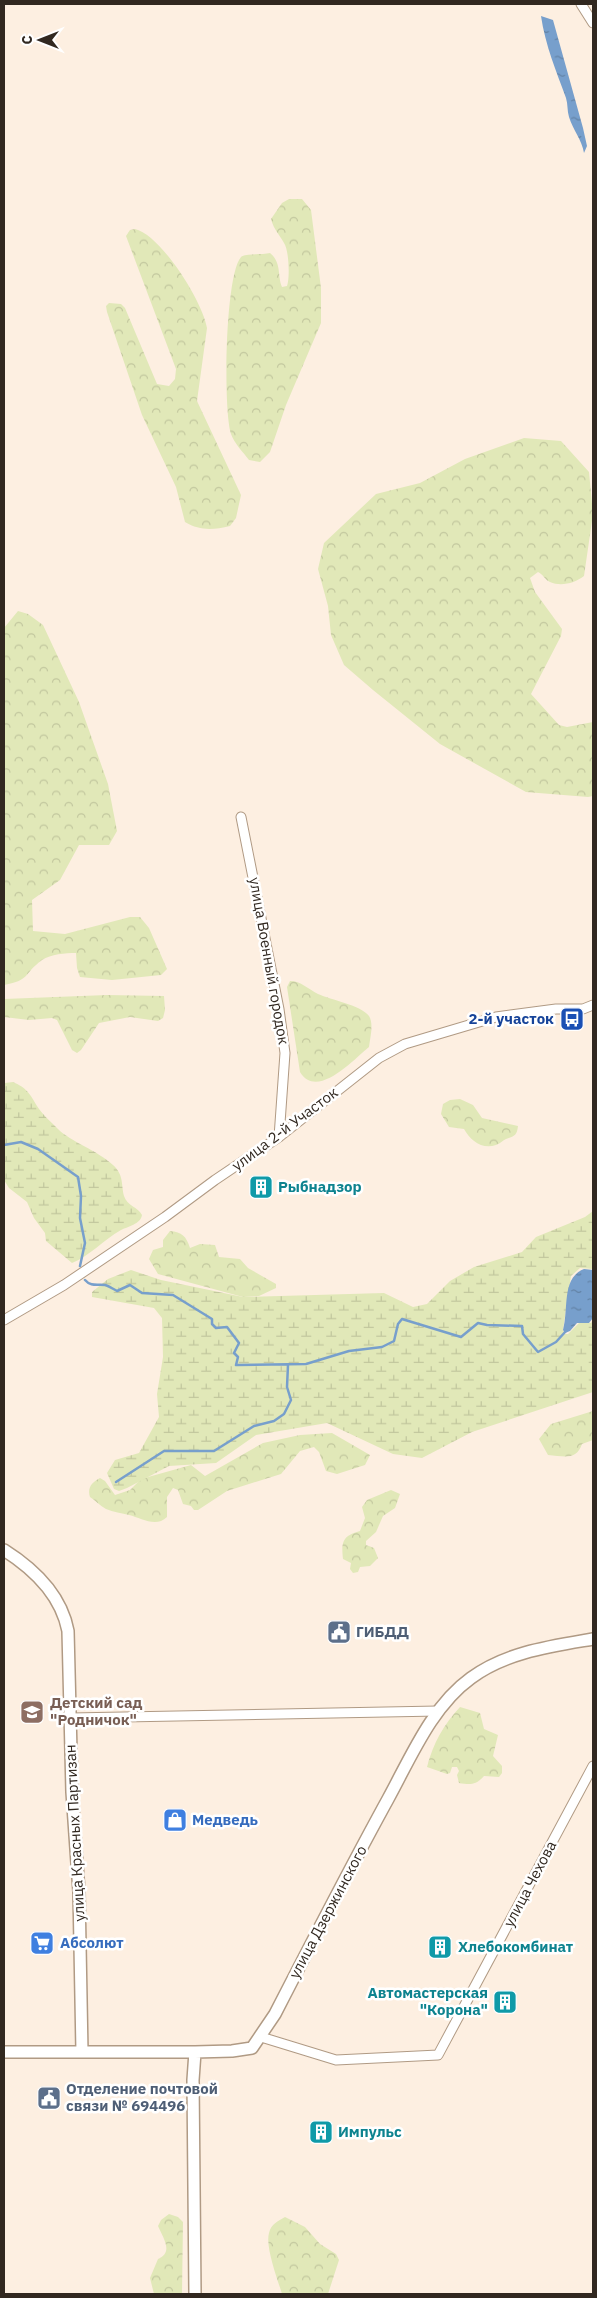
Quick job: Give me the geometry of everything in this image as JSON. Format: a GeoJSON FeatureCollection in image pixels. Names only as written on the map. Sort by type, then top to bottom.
{"type":"FeatureCollection","features":[{"type":"Feature","properties":{"kind":"street"},"geometry":{"type":"LineString","coordinates":[[581,4],[593,24]]}},
{"type":"Feature","properties":{"kind":"street","name":"улица Военный городок"},"geometry":{"type":"LineString","coordinates":[[241,817],[278,999],[285,1053],[279,1137]]}},
{"type":"Feature","properties":{"kind":"street","name":"улица 2-й Участок"},"geometry":{"type":"LineString","coordinates":[[4,1320],[70,1281],[279,1137],[379,1058],[405,1044],[496,1017],[556,1009],[582,1009],[593,1005]]}},
{"type":"Feature","properties":{"kind":"street","name":"улица Красных Партизан"},"geometry":{"type":"LineString","coordinates":[[4,1550],[37,1574],[51,1592],[64,1614],[69,1644],[73,1818],[79,1892],[82,2052]]}},
{"type":"Feature","properties":{"kind":"street","name":"улица Дзержинского"},"geometry":{"type":"LineString","coordinates":[[4,2052],[195,2052],[252,2048],[261,2037],[364,1844],[438,1711],[454,1692],[473,1676],[511,1658],[537,1649],[593,1639]]}},
{"type":"Feature","properties":{"kind":"street"},"geometry":{"type":"LineString","coordinates":[[70,1718],[438,1711]]}},
{"type":"Feature","properties":{"kind":"street","name":"улица Чехова"},"geometry":{"type":"LineString","coordinates":[[261,2037],[336,2060],[438,2055],[593,1766]]}},
{"type":"Feature","properties":{"kind":"street"},"geometry":{"type":"LineString","coordinates":[[195,2052],[193,2080],[195,2294]]}},
{"type":"Feature","properties":{"kind":"green space"},"geometry":{"type":"Polygon","coordinates":[[[289,199],[302,199],[311,210],[321,288],[321,323],[286,405],[270,452],[260,462],[249,460],[236,444],[231,434],[228,420],[226,372],[229,314],[236,269],[243,256],[270,253],[278,265],[282,287],[287,286],[289,271],[286,247],[271,219],[282,203],[289,199]]]}},
{"type":"Feature","properties":{"kind":"green space"},"geometry":{"type":"Polygon","coordinates":[[[135,229],[157,243],[168,256],[198,302],[204,317],[207,328],[197,401],[241,495],[236,518],[230,526],[207,529],[185,522],[176,487],[142,415],[107,312],[106,306],[109,303],[121,304],[125,308],[157,384],[169,386],[175,379],[176,369],[126,236],[130,230],[135,229]]]}},
{"type":"Feature","properties":{"kind":"green space"},"geometry":{"type":"Polygon","coordinates":[[[524,438],[561,441],[589,472],[593,514],[584,576],[576,581],[563,584],[550,582],[538,572],[530,578],[535,592],[562,629],[561,636],[531,694],[559,725],[567,727],[593,722],[593,796],[588,797],[526,792],[440,744],[373,690],[344,665],[331,635],[328,606],[318,569],[324,543],[376,494],[420,483],[465,459],[524,438]]]}},
{"type":"Feature","properties":{"kind":"green space"},"geometry":{"type":"Polygon","coordinates":[[[18,611],[28,614],[43,625],[79,702],[108,784],[117,831],[109,845],[79,845],[60,880],[32,900],[33,931],[65,934],[130,917],[140,917],[149,928],[167,969],[161,975],[112,980],[80,977],[76,953],[67,953],[54,955],[42,960],[23,979],[4,985],[4,628],[18,611]]]}},
{"type":"Feature","properties":{"kind":"green space"},"geometry":{"type":"Polygon","coordinates":[[[290,981],[301,984],[318,994],[359,1009],[369,1016],[371,1031],[369,1047],[345,1068],[325,1080],[316,1082],[307,1079],[300,1072],[287,987],[290,981]]]}},
{"type":"Feature","properties":{"kind":"green space"},"geometry":{"type":"Polygon","coordinates":[[[107,995],[164,996],[165,1010],[163,1018],[158,1021],[130,1017],[99,1023],[77,1053],[72,1050],[57,1020],[52,1018],[29,1020],[4,1017],[4,999],[107,995]]]}},
{"type":"Feature","properties":{"kind":"green space"},"geometry":{"type":"Polygon","coordinates":[[[13,1082],[28,1092],[41,1112],[63,1134],[107,1160],[117,1169],[121,1176],[125,1199],[142,1215],[139,1221],[114,1234],[85,1256],[72,1263],[46,1241],[45,1233],[34,1218],[27,1202],[9,1188],[4,1180],[4,1087],[5,1083],[13,1082]]]}},
{"type":"Feature","properties":{"kind":"green space"},"geometry":{"type":"Polygon","coordinates":[[[460,1099],[473,1105],[482,1118],[518,1126],[516,1134],[497,1144],[486,1146],[473,1140],[464,1129],[449,1127],[441,1114],[443,1104],[450,1100],[460,1099]]]}},
{"type":"Feature","properties":{"kind":"green space"},"geometry":{"type":"Polygon","coordinates":[[[593,1211],[593,1269],[580,1268],[571,1276],[563,1330],[565,1334],[568,1334],[579,1323],[591,1323],[593,1320],[593,1392],[472,1432],[422,1458],[393,1454],[327,1423],[256,1435],[216,1463],[169,1466],[127,1488],[119,1491],[114,1489],[107,1473],[115,1460],[139,1453],[159,1417],[157,1394],[163,1357],[162,1318],[154,1308],[92,1297],[92,1292],[108,1279],[131,1270],[161,1280],[243,1297],[384,1293],[413,1307],[427,1304],[450,1281],[474,1267],[522,1252],[536,1237],[585,1217],[593,1211]]]}},
{"type":"Feature","properties":{"kind":"green space"},"geometry":{"type":"Polygon","coordinates":[[[170,1231],[183,1235],[190,1248],[200,1244],[215,1245],[219,1257],[240,1259],[248,1268],[276,1284],[276,1288],[259,1296],[243,1297],[158,1274],[149,1259],[153,1250],[163,1247],[163,1240],[170,1231]]]}},
{"type":"Feature","properties":{"kind":"green space"},"geometry":{"type":"Polygon","coordinates":[[[593,1411],[593,1440],[582,1444],[573,1455],[548,1455],[539,1439],[551,1424],[593,1411]]]}},
{"type":"Feature","properties":{"kind":"green space"},"geometry":{"type":"Polygon","coordinates":[[[332,1433],[370,1455],[365,1465],[337,1474],[326,1471],[319,1452],[314,1447],[300,1451],[281,1474],[227,1491],[198,1510],[183,1504],[178,1490],[173,1488],[167,1497],[167,1517],[158,1522],[109,1510],[90,1497],[89,1491],[91,1486],[100,1478],[105,1481],[115,1495],[130,1490],[141,1479],[191,1465],[205,1476],[263,1443],[300,1435],[332,1433]]]}},
{"type":"Feature","properties":{"kind":"green space"},"geometry":{"type":"Polygon","coordinates":[[[391,1490],[400,1494],[395,1508],[383,1516],[376,1532],[366,1541],[366,1545],[374,1548],[378,1558],[370,1566],[360,1567],[358,1572],[353,1573],[350,1569],[351,1563],[343,1559],[342,1548],[344,1540],[360,1531],[365,1518],[362,1507],[367,1500],[391,1490]]]}},
{"type":"Feature","properties":{"kind":"green space"},"geometry":{"type":"Polygon","coordinates":[[[460,1707],[480,1713],[484,1729],[498,1735],[493,1756],[502,1766],[502,1773],[499,1777],[484,1776],[476,1783],[463,1784],[459,1783],[457,1767],[452,1767],[450,1773],[447,1774],[427,1767],[432,1750],[440,1734],[460,1707]]]}},
{"type":"Feature","properties":{"kind":"green space"},"geometry":{"type":"Polygon","coordinates":[[[169,2214],[178,2217],[183,2222],[182,2294],[154,2294],[150,2278],[158,2259],[163,2256],[166,2249],[166,2244],[158,2226],[161,2220],[169,2214]]]}},
{"type":"Feature","properties":{"kind":"green space"},"geometry":{"type":"Polygon","coordinates":[[[285,2217],[305,2227],[320,2244],[336,2254],[339,2260],[328,2294],[282,2294],[270,2255],[268,2239],[271,2227],[285,2217]]]}},
{"type":"Feature","properties":{"kind":"water"},"geometry":{"type":"Polygon","coordinates":[[[541,16],[553,20],[583,128],[587,146],[584,153],[569,117],[566,98],[548,47],[541,16]]]}},
{"type":"Feature","properties":{"kind":"water"},"geometry":{"type":"Polygon","coordinates":[[[584,1269],[593,1270],[593,1318],[589,1323],[577,1323],[570,1331],[565,1333],[563,1330],[569,1287],[577,1273],[584,1269]]]}},
{"type":"Feature","properties":{"kind":"waterway"},"geometry":{"type":"LineString","coordinates":[[4,1145],[21,1142],[38,1149],[78,1177],[81,1196],[80,1218],[85,1243],[80,1266]]}},
{"type":"Feature","properties":{"kind":"waterway"},"geometry":{"type":"LineString","coordinates":[[85,1280],[92,1284],[105,1285],[117,1291],[130,1285],[142,1293],[173,1295],[212,1319],[212,1324],[216,1328],[227,1327],[239,1343],[234,1353],[238,1357],[236,1365],[306,1364],[349,1351],[382,1347],[394,1341],[398,1324],[402,1319],[461,1337],[478,1323],[522,1326],[523,1334],[538,1352],[556,1342],[566,1331]]}},
{"type":"Feature","properties":{"kind":"waterway"},"geometry":{"type":"LineString","coordinates":[[116,1482],[164,1451],[214,1451],[254,1426],[274,1421],[284,1414],[291,1400],[287,1387],[288,1365]]}},
{"type":"Feature","properties":{"kind":"place","name":"2-й участок"},"geometry":{"type":"Point","coordinates":[572,1019]}},
{"type":"Feature","properties":{"kind":"place","name":"Рыбнадзор"},"geometry":{"type":"Point","coordinates":[261,1187]}},
{"type":"Feature","properties":{"kind":"place","name":"ГИБДД"},"geometry":{"type":"Point","coordinates":[339,1632]}},
{"type":"Feature","properties":{"kind":"place","name":"Детский сад \"Родничок\""},"geometry":{"type":"Point","coordinates":[32,1712]}},
{"type":"Feature","properties":{"kind":"place","name":"Медведь"},"geometry":{"type":"Point","coordinates":[175,1820]}},
{"type":"Feature","properties":{"kind":"place","name":"Абсолют"},"geometry":{"type":"Point","coordinates":[42,1943]}},
{"type":"Feature","properties":{"kind":"place","name":"Хлебокомбинат"},"geometry":{"type":"Point","coordinates":[440,1947]}},
{"type":"Feature","properties":{"kind":"place","name":"Автомастерская \"Корона\""},"geometry":{"type":"Point","coordinates":[505,2002]}},
{"type":"Feature","properties":{"kind":"place","name":"Отделение почтовой связи № 694496"},"geometry":{"type":"Point","coordinates":[49,2098]}},
{"type":"Feature","properties":{"kind":"place","name":"Импульс"},"geometry":{"type":"Point","coordinates":[321,2132]}}]}
